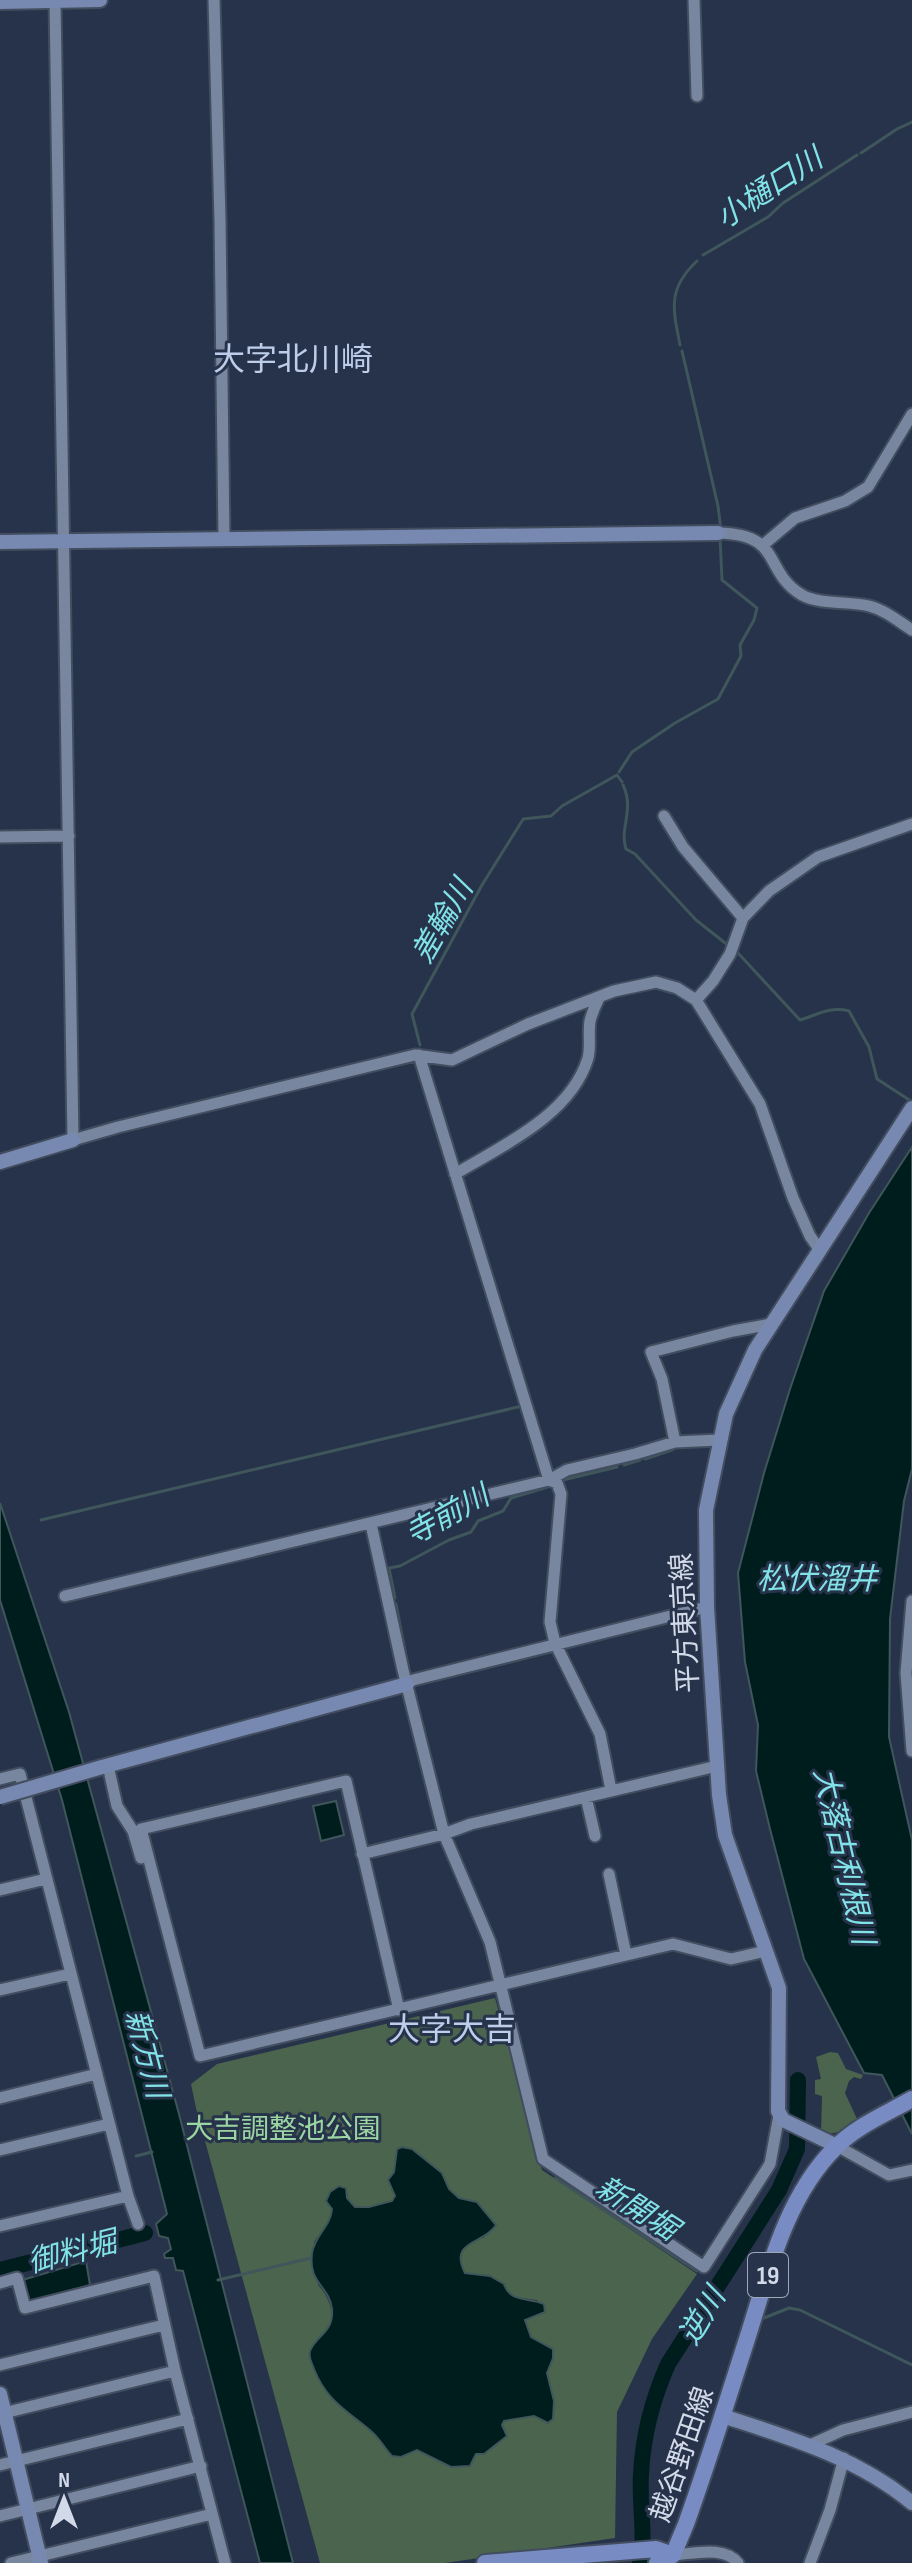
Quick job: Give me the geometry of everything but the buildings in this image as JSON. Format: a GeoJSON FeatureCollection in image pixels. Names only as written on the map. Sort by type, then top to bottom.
{"type":"FeatureCollection","features":[{"type":"Feature","properties":{"kind":"main road","name":"越谷野田線"},"geometry":{"type":"LineString","coordinates":[[485,2563],[622,2551],[671,2559],[789,2218],[810,2180],[837,2146],[851,2134],[912,2099]]}},
{"type":"Feature","properties":{"kind":"street"},"geometry":{"type":"LineString","coordinates":[[0,2],[100,0]]}},
{"type":"Feature","properties":{"kind":"street"},"geometry":{"type":"LineString","coordinates":[[214,0],[224,539]]}},
{"type":"Feature","properties":{"kind":"street"},"geometry":{"type":"LineString","coordinates":[[694,0],[697,96]]}},
{"type":"Feature","properties":{"kind":"street"},"geometry":{"type":"LineString","coordinates":[[55,1],[73,1140]]}},
{"type":"Feature","properties":{"kind":"street"},"geometry":{"type":"LineString","coordinates":[[763,545],[795,518],[845,501],[868,487],[912,414]]}},
{"type":"Feature","properties":{"kind":"street"},"geometry":{"type":"LineString","coordinates":[[0,542],[743,534],[763,545],[786,580],[803,595],[869,606],[912,630]]}},
{"type":"Feature","properties":{"kind":"street"},"geometry":{"type":"LineString","coordinates":[[664,816],[683,847],[743,918]]}},
{"type":"Feature","properties":{"kind":"street"},"geometry":{"type":"LineString","coordinates":[[696,1000],[730,954],[743,918],[769,891],[818,857],[912,824]]}},
{"type":"Feature","properties":{"kind":"street"},"geometry":{"type":"LineString","coordinates":[[0,837],[69,836]]}},
{"type":"Feature","properties":{"kind":"street"},"geometry":{"type":"LineString","coordinates":[[0,1162],[132,1123],[419,1055],[452,1060],[528,1024],[614,991],[656,982],[677,988],[696,1000],[760,1104],[793,1198],[819,1249]]}},
{"type":"Feature","properties":{"kind":"street"},"geometry":{"type":"LineString","coordinates":[[455,1174],[538,1125],[565,1096],[582,1073],[589,1056],[590,1024],[599,998]]}},
{"type":"Feature","properties":{"kind":"street"},"geometry":{"type":"LineString","coordinates":[[419,1055],[549,1480]]}},
{"type":"Feature","properties":{"kind":"street","name":"平方東京線"},"geometry":{"type":"LineString","coordinates":[[779,2115],[780,1994],[725,1835],[717,1766],[707,1607],[706,1510],[719,1440],[739,1381],[771,1324],[912,1108]]}},
{"type":"Feature","properties":{"kind":"street"},"geometry":{"type":"LineString","coordinates":[[675,1442],[662,1379],[651,1352],[771,1324]]}},
{"type":"Feature","properties":{"kind":"street"},"geometry":{"type":"LineString","coordinates":[[65,1596],[549,1480],[567,1470],[675,1442],[719,1440]]}},
{"type":"Feature","properties":{"kind":"street"},"geometry":{"type":"LineString","coordinates":[[549,1480],[557,1483],[561,1494],[550,1622],[555,1643],[600,1734],[611,1790]]}},
{"type":"Feature","properties":{"kind":"street"},"geometry":{"type":"LineString","coordinates":[[371,1524],[444,1834],[490,1942],[543,2159],[704,2267],[770,2164],[779,2115],[792,2126],[837,2146],[889,2175],[912,2170]]}},
{"type":"Feature","properties":{"kind":"street"},"geometry":{"type":"LineString","coordinates":[[912,1601],[906,1673],[912,1751]]}},
{"type":"Feature","properties":{"kind":"street"},"geometry":{"type":"LineString","coordinates":[[0,1797],[413,1680],[707,1607]]}},
{"type":"Feature","properties":{"kind":"street"},"geometry":{"type":"LineString","coordinates":[[105,1766],[117,1806],[133,1831],[142,1864],[155,1882]]}},
{"type":"Feature","properties":{"kind":"street"},"geometry":{"type":"LineString","coordinates":[[362,1854],[444,1834],[471,1824],[717,1766]]}},
{"type":"Feature","properties":{"kind":"street"},"geometry":{"type":"LineString","coordinates":[[0,1779],[20,1774],[109,2124],[138,2224]]}},
{"type":"Feature","properties":{"kind":"street"},"geometry":{"type":"LineString","coordinates":[[399,2010],[346,1781],[141,1829],[200,2056],[399,2010],[673,1944],[731,1959],[766,1951]]}},
{"type":"Feature","properties":{"kind":"street"},"geometry":{"type":"LineString","coordinates":[[586,1797],[595,1836]]}},
{"type":"Feature","properties":{"kind":"street"},"geometry":{"type":"LineString","coordinates":[[609,1874],[626,1955]]}},
{"type":"Feature","properties":{"kind":"street"},"geometry":{"type":"LineString","coordinates":[[0,1890],[46,1879]]}},
{"type":"Feature","properties":{"kind":"street"},"geometry":{"type":"LineString","coordinates":[[0,1990],[70,1974]]}},
{"type":"Feature","properties":{"kind":"street"},"geometry":{"type":"LineString","coordinates":[[0,2098],[97,2074]]}},
{"type":"Feature","properties":{"kind":"street"},"geometry":{"type":"LineString","coordinates":[[0,2150],[109,2124]]}},
{"type":"Feature","properties":{"kind":"street"},"geometry":{"type":"LineString","coordinates":[[0,2226],[128,2196]]}},
{"type":"Feature","properties":{"kind":"street"},"geometry":{"type":"LineString","coordinates":[[0,2283],[17,2278],[25,2308],[154,2276],[222,2562]]}},
{"type":"Feature","properties":{"kind":"street"},"geometry":{"type":"LineString","coordinates":[[0,2365],[164,2325]]}},
{"type":"Feature","properties":{"kind":"street"},"geometry":{"type":"LineString","coordinates":[[2,2414],[175,2371]]}},
{"type":"Feature","properties":{"kind":"street"},"geometry":{"type":"LineString","coordinates":[[0,2394],[2,2414],[40,2560]]}},
{"type":"Feature","properties":{"kind":"street"},"geometry":{"type":"LineString","coordinates":[[810,2445],[843,2430],[912,2412]]}},
{"type":"Feature","properties":{"kind":"street"},"geometry":{"type":"LineString","coordinates":[[723,2416],[844,2458],[870,2472],[912,2503]]}},
{"type":"Feature","properties":{"kind":"street"},"geometry":{"type":"LineString","coordinates":[[0,2465],[188,2419]]}},
{"type":"Feature","properties":{"kind":"street"},"geometry":{"type":"LineString","coordinates":[[810,2563],[830,2510],[844,2458]]}},
{"type":"Feature","properties":{"kind":"street"},"geometry":{"type":"LineString","coordinates":[[0,2516],[201,2466]]}},
{"type":"Feature","properties":{"kind":"street"},"geometry":{"type":"LineString","coordinates":[[11,2563],[40,2560],[212,2514]]}},
{"type":"Feature","properties":{"kind":"street"},"geometry":{"type":"LineString","coordinates":[[671,2559],[723,2552],[738,2563]]}},
{"type":"Feature","properties":{"kind":"green space","name":"大吉調整池公園"},"geometry":{"type":"Polygon","coordinates":[[[495,1998],[542,2170],[697,2274],[652,2339],[617,2412],[615,2538],[445,2563],[320,2563],[191,2084],[217,2064],[495,1998]],[[397,2149],[391,2189],[395,2196],[392,2201],[355,2207],[347,2198],[332,2209],[331,2218],[314,2242],[318,2285],[329,2302],[332,2316],[329,2329],[311,2350],[310,2360],[326,2390],[391,2451],[401,2457],[417,2450],[451,2467],[470,2466],[476,2453],[491,2448],[504,2421],[534,2416],[544,2422],[554,2401],[547,2373],[553,2358],[532,2336],[525,2319],[545,2312],[537,2300],[514,2297],[491,2276],[465,2273],[461,2260],[464,2250],[485,2237],[477,2202],[459,2198],[449,2189],[442,2173],[412,2149],[397,2149]]]}},
{"type":"Feature","properties":{"kind":"green space"},"geometry":{"type":"Polygon","coordinates":[[[830,2052],[838,2053],[846,2069],[863,2075],[861,2079],[854,2077],[849,2081],[845,2093],[858,2121],[836,2133],[821,2132],[822,2096],[815,2094],[815,2080],[821,2079],[816,2057],[830,2052]]]}},
{"type":"Feature","properties":{"kind":"water","name":"松伏溜井"},"geometry":{"type":"Polygon","coordinates":[[[912,1147],[912,1469],[904,1501],[890,1619],[889,1737],[912,1840],[912,2134],[882,2075],[864,2073],[804,1959],[756,1771],[758,1725],[745,1662],[738,1573],[764,1473],[824,1291],[912,1147]]]}},
{"type":"Feature","properties":{"kind":"water","name":"新方川"},"geometry":{"type":"Polygon","coordinates":[[[0,1503],[69,1712],[179,2114],[293,2563],[260,2563],[183,2271],[176,2270],[173,2258],[165,2258],[164,2254],[171,2249],[168,2238],[159,2236],[156,2224],[167,2214],[62,1800],[0,1600],[0,1503]]]}},
{"type":"Feature","properties":{"kind":"water"},"geometry":{"type":"Polygon","coordinates":[[[336,1801],[344,1835],[321,1841],[313,1806],[336,1801]]]}},
{"type":"Feature","properties":{"kind":"water"},"geometry":{"type":"Polygon","coordinates":[[[397,2149],[412,2149],[442,2173],[449,2189],[459,2198],[477,2202],[496,2225],[464,2249],[461,2262],[465,2273],[490,2276],[504,2284],[515,2297],[544,2304],[545,2312],[525,2320],[531,2337],[553,2349],[547,2373],[554,2401],[553,2419],[548,2423],[534,2416],[504,2421],[502,2425],[507,2436],[484,2454],[476,2454],[470,2466],[451,2467],[417,2450],[401,2457],[392,2456],[375,2435],[325,2390],[310,2358],[310,2351],[328,2329],[332,2317],[330,2301],[316,2278],[312,2263],[316,2241],[331,2215],[332,2209],[326,2201],[330,2192],[339,2186],[346,2188],[347,2198],[355,2207],[392,2201],[395,2196],[388,2180],[394,2172],[397,2149]]]}},
{"type":"Feature","properties":{"kind":"water"},"geometry":{"type":"Polygon","coordinates":[[[86,2261],[90,2285],[24,2303],[19,2281],[86,2261]]]}},
{"type":"Feature","properties":{"kind":"waterway","name":"小樋口川"},"geometry":{"type":"LineString","coordinates":[[861,153],[912,122]]}},
{"type":"Feature","properties":{"kind":"waterway","name":"小樋口川"},"geometry":{"type":"LineString","coordinates":[[703,255],[768,217],[783,203],[857,155]]}},
{"type":"Feature","properties":{"kind":"waterway","name":"小樋口川"},"geometry":{"type":"LineString","coordinates":[[680,345],[674,310],[677,290],[687,271],[697,261]]}},
{"type":"Feature","properties":{"kind":"waterway","name":"小樋口川"},"geometry":{"type":"LineString","coordinates":[[682,351],[721,530]]}},
{"type":"Feature","properties":{"kind":"waterway"},"geometry":{"type":"LineString","coordinates":[[619,772],[632,752],[718,699],[741,656],[740,645],[757,608],[722,580],[720,537]]}},
{"type":"Feature","properties":{"kind":"waterway","name":"差輪川"},"geometry":{"type":"LineString","coordinates":[[523,819],[551,816],[562,806],[617,775],[622,782]]}},
{"type":"Feature","properties":{"kind":"waterway","name":"差輪川"},"geometry":{"type":"LineString","coordinates":[[623,785],[628,803],[624,834],[626,849],[635,854],[696,920],[729,946]]}},
{"type":"Feature","properties":{"kind":"waterway","name":"差輪川"},"geometry":{"type":"LineString","coordinates":[[420,1045],[412,1014],[482,885],[522,821]]}},
{"type":"Feature","properties":{"kind":"waterway","name":"差輪川"},"geometry":{"type":"LineString","coordinates":[[738,953],[800,1020],[830,1010],[849,1011],[869,1047],[877,1079],[911,1101]]}},
{"type":"Feature","properties":{"kind":"waterway"},"geometry":{"type":"LineString","coordinates":[[41,1520],[522,1406]]}},
{"type":"Feature","properties":{"kind":"waterway","name":"寺前川"},"geometry":{"type":"LineString","coordinates":[[645,1459],[672,1450]]}},
{"type":"Feature","properties":{"kind":"waterway","name":"寺前川"},"geometry":{"type":"LineString","coordinates":[[624,1465],[640,1460]]}},
{"type":"Feature","properties":{"kind":"waterway","name":"寺前川"},"geometry":{"type":"LineString","coordinates":[[563,1480],[617,1467]]}},
{"type":"Feature","properties":{"kind":"waterway","name":"寺前川"},"geometry":{"type":"LineString","coordinates":[[395,1598],[389,1568],[400,1566],[471,1532],[478,1521],[503,1511],[511,1498],[551,1486]]}},
{"type":"Feature","properties":{"kind":"waterway","name":"寺前川"},"geometry":{"type":"LineString","coordinates":[[396,1604],[410,1677]]}},
{"type":"Feature","properties":{"kind":"waterway","name":"逆川"},"geometry":{"type":"LineString","coordinates":[[640,2563],[642,2460],[657,2391],[668,2364],[779,2190],[797,2149],[798,2080]]}},
{"type":"Feature","properties":{"kind":"waterway"},"geometry":{"type":"LineString","coordinates":[[136,2156],[152,2152]]}},
{"type":"Feature","properties":{"kind":"waterway","name":"新開堀"},"geometry":{"type":"LineString","coordinates":[[555,2178],[697,2271]]}},
{"type":"Feature","properties":{"kind":"waterway","name":"御料堀"},"geometry":{"type":"LineString","coordinates":[[0,2270],[145,2233]]}},
{"type":"Feature","properties":{"kind":"waterway"},"geometry":{"type":"LineString","coordinates":[[218,2280],[311,2258]]}},
{"type":"Feature","properties":{"kind":"waterway","name":"新開堀"},"geometry":{"type":"LineString","coordinates":[[764,2318],[789,2308],[800,2310],[912,2365]]}},
{"type":"Feature","properties":{"kind":"district","name":"大字北川崎"},"geometry":{"type":"Point","coordinates":[293,359]}},
{"type":"Feature","properties":{"kind":"district","name":"大字大吉"},"geometry":{"type":"Point","coordinates":[452,2029]}},
{"type":"Feature","properties":{"kind":"water label","name":"大落古利根川"},"geometry":{"type":"Point","coordinates":[844,1856]}}]}
